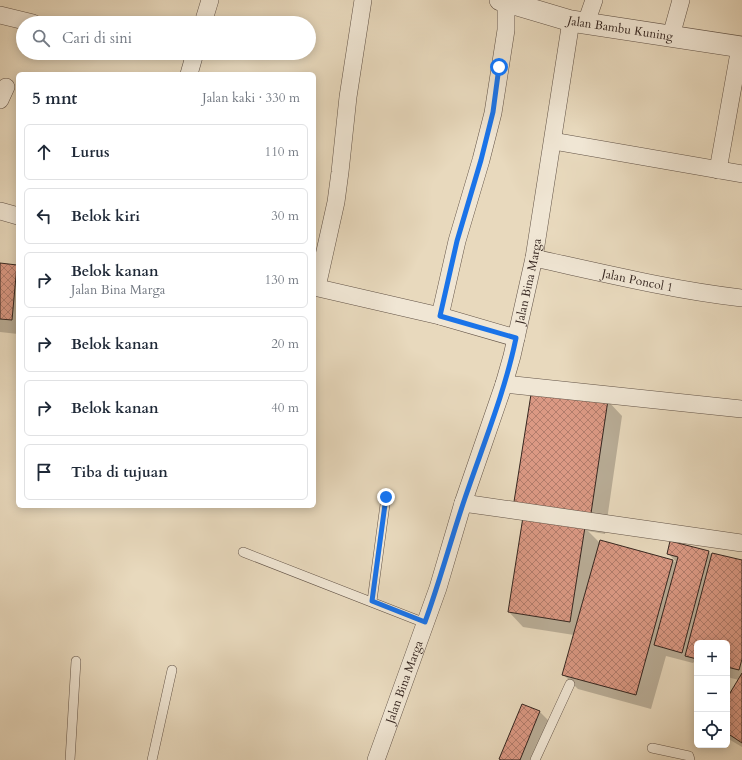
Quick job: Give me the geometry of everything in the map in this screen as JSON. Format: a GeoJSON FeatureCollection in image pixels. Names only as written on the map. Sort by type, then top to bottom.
{"type":"FeatureCollection","features":[{"type":"Feature","properties":{"kind":"street"},"geometry":{"type":"LineString","coordinates":[[205,16],[210,0]]}},
{"type":"Feature","properties":{"kind":"street"},"geometry":{"type":"LineString","coordinates":[[316,283],[336,202],[348,97],[363,0]]}},
{"type":"Feature","properties":{"kind":"street","name":"Jalan Bina Marga"},"geometry":{"type":"LineString","coordinates":[[376,760],[413,653],[438,588],[463,503],[504,384],[534,258],[553,141],[579,22],[594,0]]}},
{"type":"Feature","properties":{"kind":"street"},"geometry":{"type":"LineString","coordinates":[[671,36],[681,0]]}},
{"type":"Feature","properties":{"kind":"street"},"geometry":{"type":"LineString","coordinates":[[440,316],[457,241],[477,174],[493,112],[506,30],[503,1]]}},
{"type":"Feature","properties":{"kind":"street","name":"Jalan Bambu Kuning"},"geometry":{"type":"LineString","coordinates":[[503,1],[579,22],[741,47]]}},
{"type":"Feature","properties":{"kind":"street"},"geometry":{"type":"LineString","coordinates":[[0,15],[16,19]]}},
{"type":"Feature","properties":{"kind":"street"},"geometry":{"type":"LineString","coordinates":[[718,170],[741,47]]}},
{"type":"Feature","properties":{"kind":"street"},"geometry":{"type":"LineString","coordinates":[[190,72],[193,60]]}},
{"type":"Feature","properties":{"kind":"street"},"geometry":{"type":"LineString","coordinates":[[553,141],[742,174]]}},
{"type":"Feature","properties":{"kind":"street"},"geometry":{"type":"LineString","coordinates":[[0,211],[16,215]]}},
{"type":"Feature","properties":{"kind":"street","name":"Jalan Poncol 1"},"geometry":{"type":"LineString","coordinates":[[534,258],[635,280],[709,294],[742,298]]}},
{"type":"Feature","properties":{"kind":"street"},"geometry":{"type":"LineString","coordinates":[[316,287],[440,316],[516,338]]}},
{"type":"Feature","properties":{"kind":"street"},"geometry":{"type":"LineString","coordinates":[[504,384],[742,409]]}},
{"type":"Feature","properties":{"kind":"street"},"geometry":{"type":"LineString","coordinates":[[463,503],[742,543]]}},
{"type":"Feature","properties":{"kind":"lane"},"geometry":{"type":"LineString","coordinates":[[372,601],[386,497]]}},
{"type":"Feature","properties":{"kind":"lane"},"geometry":{"type":"LineString","coordinates":[[243,552],[425,622]]}},
{"type":"Feature","properties":{"kind":"lane"},"geometry":{"type":"LineString","coordinates":[[70,760],[76,661]]}},
{"type":"Feature","properties":{"kind":"lane"},"geometry":{"type":"LineString","coordinates":[[152,760],[172,670]]}},
{"type":"Feature","properties":{"kind":"lane"},"geometry":{"type":"LineString","coordinates":[[535,760],[570,684]]}},
{"type":"Feature","properties":{"kind":"lane"},"geometry":{"type":"LineString","coordinates":[[652,748],[689,756],[690,760]]}},
{"type":"Feature","properties":{"kind":"building"},"geometry":{"type":"Polygon","coordinates":[[[0,263],[16,265],[12,320],[0,319],[0,263]]]}},
{"type":"Feature","properties":{"kind":"building"},"geometry":{"type":"Polygon","coordinates":[[[532,388],[608,400],[590,520],[513,508],[532,388]]]}},
{"type":"Feature","properties":{"kind":"building"},"geometry":{"type":"Polygon","coordinates":[[[523,517],[585,527],[570,622],[508,612],[523,517]]]}},
{"type":"Feature","properties":{"kind":"building"},"geometry":{"type":"Polygon","coordinates":[[[600,540],[673,560],[636,695],[562,675],[600,540]]]}},
{"type":"Feature","properties":{"kind":"building"},"geometry":{"type":"Polygon","coordinates":[[[670,541],[709,551],[682,653],[654,645],[678,557],[667,554],[670,541]]]}},
{"type":"Feature","properties":{"kind":"building"},"geometry":{"type":"Polygon","coordinates":[[[712,553],[742,560],[742,659],[739,670],[730,668],[730,640],[694,640],[694,658],[685,656],[712,553]]]}},
{"type":"Feature","properties":{"kind":"building"},"geometry":{"type":"Polygon","coordinates":[[[742,673],[742,743],[730,735],[730,693],[742,673]]]}},
{"type":"Feature","properties":{"kind":"building"},"geometry":{"type":"Polygon","coordinates":[[[522,704],[540,711],[520,760],[501,760],[499,759],[522,704]]]}},
{"type":"Feature","properties":{"kind":"route"},"geometry":{"type":"LineString","coordinates":[[386,497],[372,601],[425,622],[438,588],[463,503],[504,384],[516,338],[440,316],[457,241],[481,160],[493,112],[499,67]]}}]}
